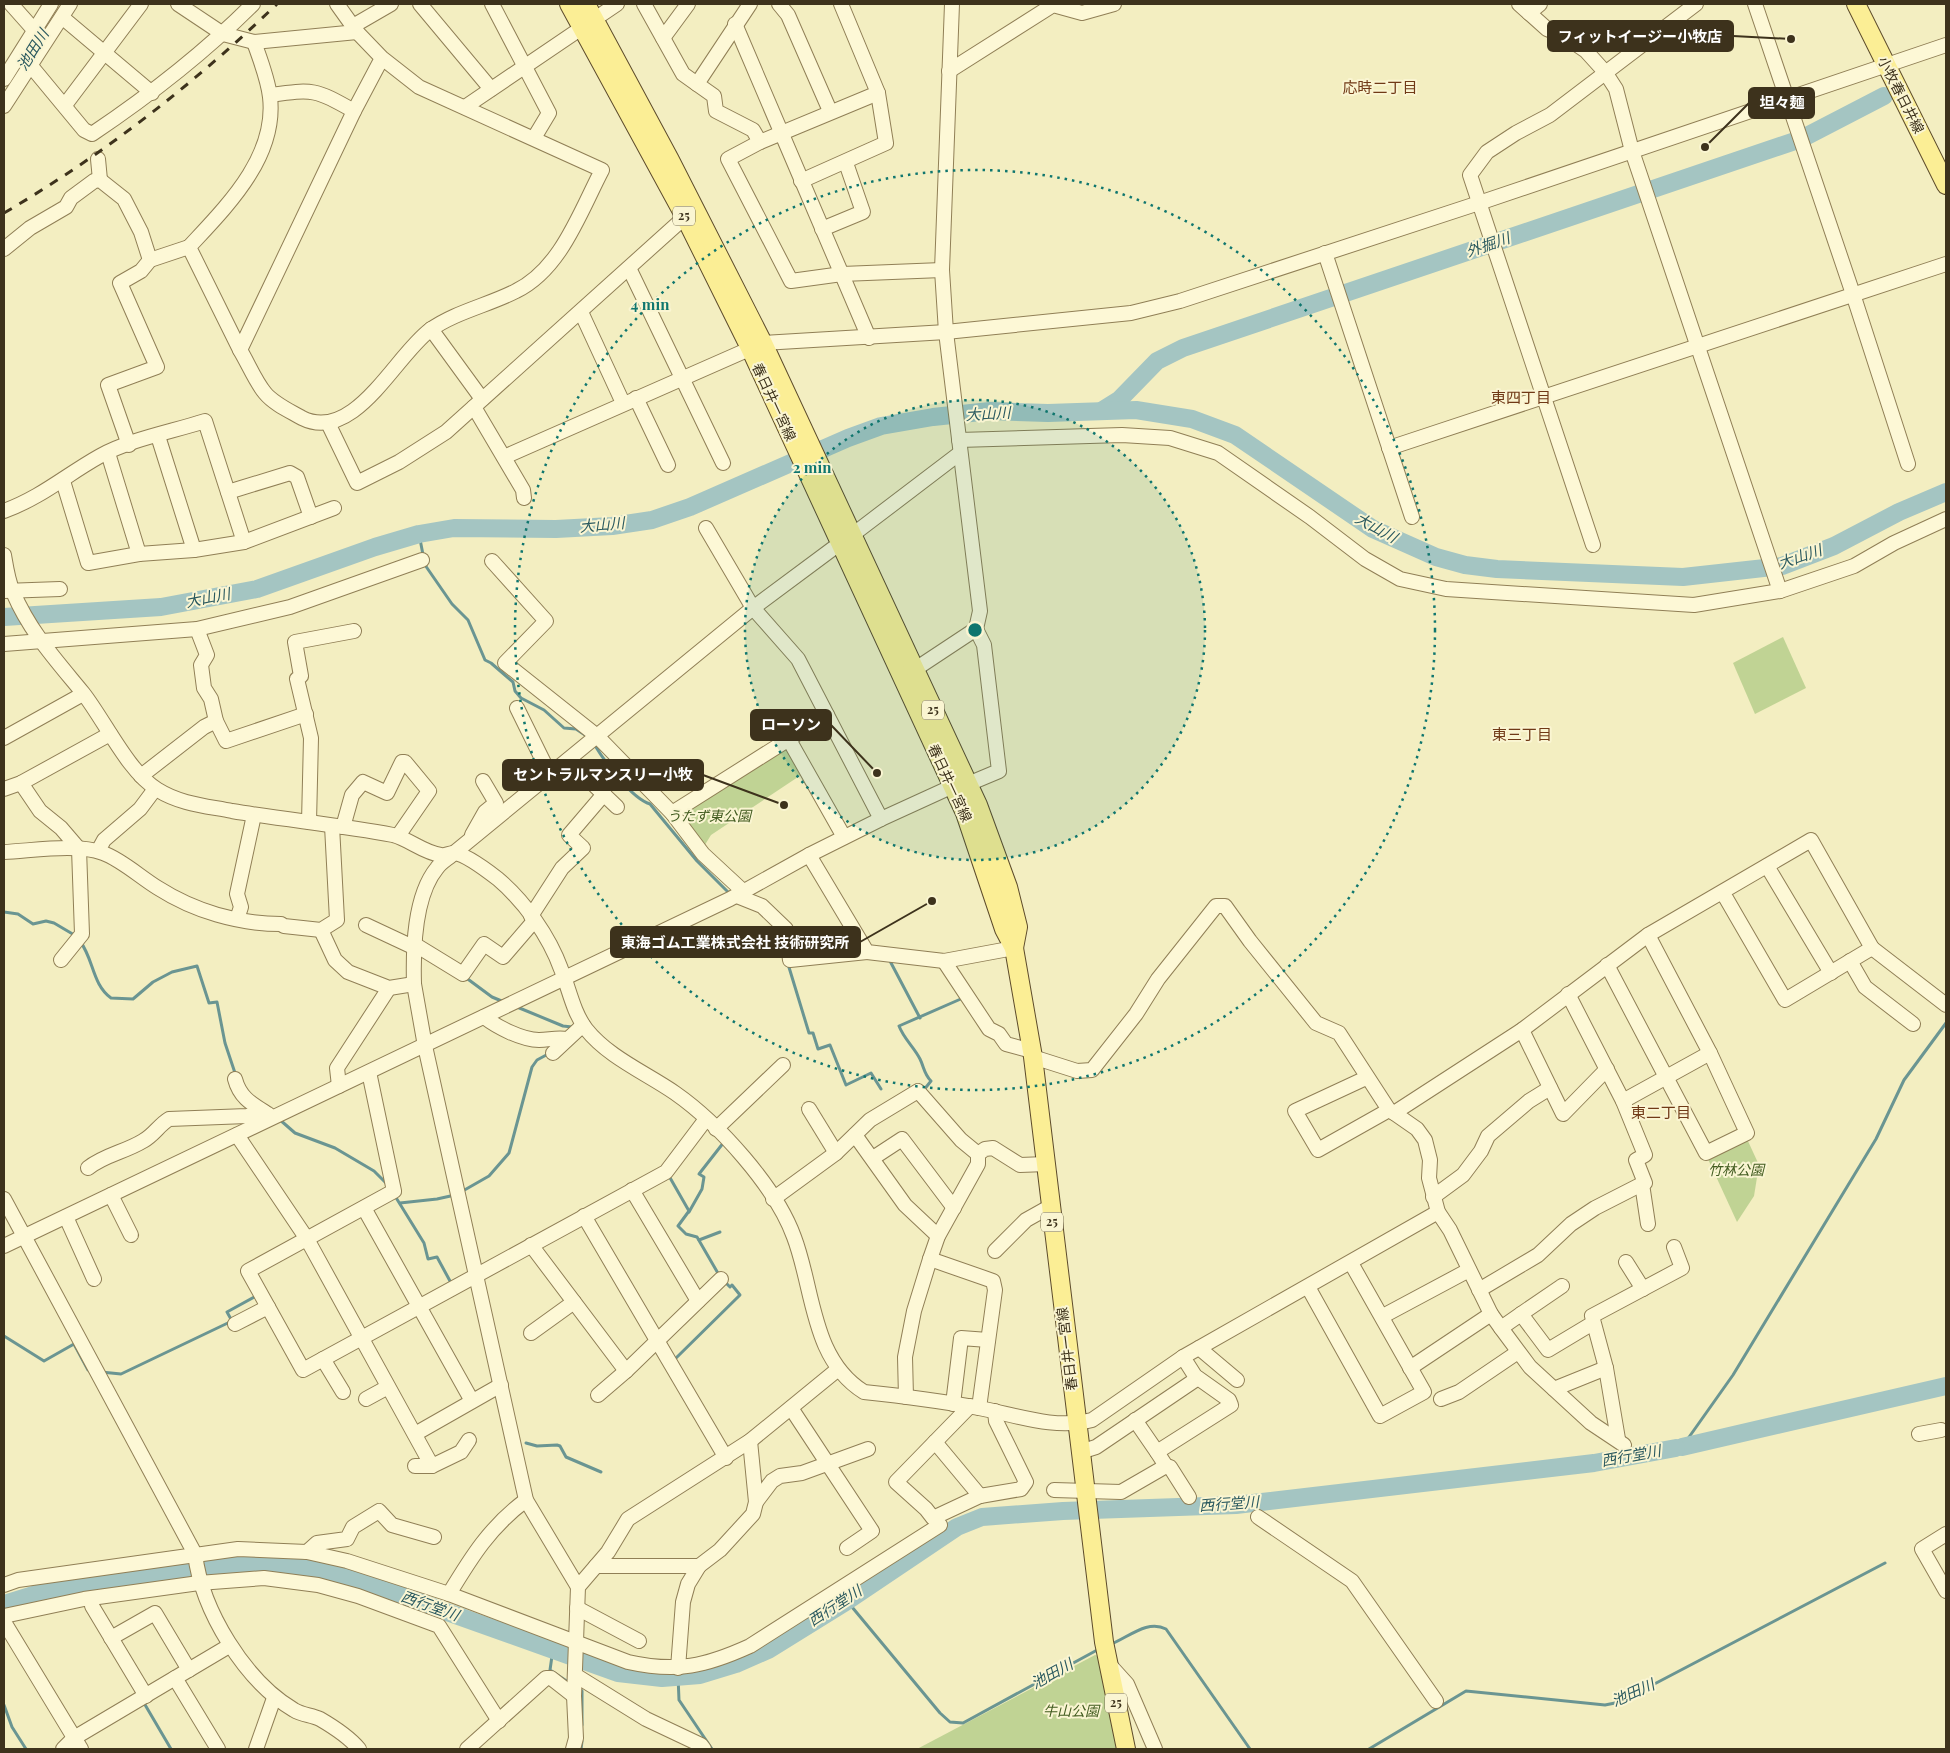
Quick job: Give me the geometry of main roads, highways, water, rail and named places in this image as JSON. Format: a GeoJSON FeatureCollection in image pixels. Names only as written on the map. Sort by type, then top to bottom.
{"type":"FeatureCollection","features":[{"type":"Feature","properties":{"kind":"main road","name":"春日井一宮線"},"geometry":{"type":"LineString","coordinates":[[569,4],[588,23],[692,201],[845,540],[951,787],[965,813],[1004,929],[1014,948],[1033,1054],[1076,1424],[1106,1654],[1126,1749]]}},
{"type":"Feature","properties":{"kind":"main road","name":"春日井一宮線"},"geometry":{"type":"LineString","coordinates":[[586,4],[588,23],[685,217],[757,345]]}},
{"type":"Feature","properties":{"kind":"main road","name":"小牧春日井線"},"geometry":{"type":"LineString","coordinates":[[1856,4],[1946,185]]}},
{"type":"Feature","properties":{"kind":"main road","name":"春日井一宮線"},"geometry":{"type":"LineString","coordinates":[[845,540],[914,670],[991,836],[1008,887],[1018,927],[1014,948]]}},
{"type":"Feature","properties":{"kind":"waterway","name":"外掘川"},"geometry":{"type":"LineString","coordinates":[[1103,410],[1119,400],[1157,361],[1183,348],[1801,139],[1884,96]]}},
{"type":"Feature","properties":{"kind":"waterway","name":"大山川"},"geometry":{"type":"LineString","coordinates":[[4,617],[161,607],[257,589],[375,547],[419,534],[454,528],[556,529],[612,526],[652,520],[690,507],[848,438],[881,426],[933,417],[990,411],[1048,413],[1136,410],[1192,419],[1235,435],[1373,529],[1436,557],[1465,565],[1497,569],[1683,577],[1782,566],[1834,546],[1899,512],[1946,492]]}},
{"type":"Feature","properties":{"kind":"waterway"},"geometry":{"type":"LineString","coordinates":[[419,534],[425,565],[452,604],[468,620],[485,660],[513,682],[515,691],[521,698],[544,710],[564,728],[576,729],[585,735]]}},
{"type":"Feature","properties":{"kind":"waterway"},"geometry":{"type":"LineString","coordinates":[[594,744],[627,787],[635,795],[650,804],[697,861],[729,893]]}},
{"type":"Feature","properties":{"kind":"waterway"},"geometry":{"type":"LineString","coordinates":[[4,912],[18,914],[33,924],[46,921],[54,923],[76,936]]}},
{"type":"Feature","properties":{"kind":"waterway"},"geometry":{"type":"LineString","coordinates":[[80,941],[85,948],[100,986],[111,998],[133,999],[153,982],[172,972],[197,966],[209,1003],[217,1002],[225,1043],[236,1076]]}},
{"type":"Feature","properties":{"kind":"waterway"},"geometry":{"type":"LineString","coordinates":[[890,961],[920,1018]]}},
{"type":"Feature","properties":{"kind":"waterway"},"geometry":{"type":"LineString","coordinates":[[788,964],[809,1033],[813,1033],[818,1049],[830,1045],[846,1085],[871,1073],[881,1089]]}},
{"type":"Feature","properties":{"kind":"waterway"},"geometry":{"type":"LineString","coordinates":[[465,977],[492,997],[504,1002]]}},
{"type":"Feature","properties":{"kind":"waterway"},"geometry":{"type":"LineString","coordinates":[[923,1091],[931,1081],[925,1073],[918,1055],[899,1026],[963,998]]}},
{"type":"Feature","properties":{"kind":"waterway"},"geometry":{"type":"LineString","coordinates":[[517,1007],[563,1026],[572,1027]]}},
{"type":"Feature","properties":{"kind":"waterway"},"geometry":{"type":"LineString","coordinates":[[1676,1448],[1682,1447],[1733,1375],[1876,1139],[1904,1080],[1946,1023]]}},
{"type":"Feature","properties":{"kind":"waterway"},"geometry":{"type":"LineString","coordinates":[[461,1192],[489,1176],[509,1153],[532,1067],[537,1060],[550,1053]]}},
{"type":"Feature","properties":{"kind":"waterway"},"geometry":{"type":"LineString","coordinates":[[279,1119],[295,1133],[335,1148],[374,1171],[387,1184]]}},
{"type":"Feature","properties":{"kind":"waterway"},"geometry":{"type":"LineString","coordinates":[[689,1212],[702,1189],[704,1177],[699,1174],[724,1142]]}},
{"type":"Feature","properties":{"kind":"waterway"},"geometry":{"type":"LineString","coordinates":[[669,1176],[689,1211],[678,1226],[686,1234],[697,1237],[719,1275]]}},
{"type":"Feature","properties":{"kind":"waterway"},"geometry":{"type":"LineString","coordinates":[[400,1203],[455,1195]]}},
{"type":"Feature","properties":{"kind":"waterway"},"geometry":{"type":"LineString","coordinates":[[395,1196],[424,1243],[428,1259],[437,1257],[450,1281]]}},
{"type":"Feature","properties":{"kind":"waterway"},"geometry":{"type":"LineString","coordinates":[[699,1240],[720,1232]]}},
{"type":"Feature","properties":{"kind":"waterway"},"geometry":{"type":"LineString","coordinates":[[675,1359],[740,1295],[732,1285],[730,1287],[725,1282]]}},
{"type":"Feature","properties":{"kind":"waterway"},"geometry":{"type":"LineString","coordinates":[[101,1372],[121,1374],[232,1321],[227,1312],[256,1296]]}},
{"type":"Feature","properties":{"kind":"waterway"},"geometry":{"type":"LineString","coordinates":[[4,1336],[44,1361],[74,1344],[88,1370],[90,1370]]}},
{"type":"Feature","properties":{"kind":"waterway","name":"西行堂川"},"geometry":{"type":"LineString","coordinates":[[1682,1447],[1946,1386]]}},
{"type":"Feature","properties":{"kind":"waterway"},"geometry":{"type":"LineString","coordinates":[[526,1443],[537,1446],[560,1446],[566,1457],[601,1472]]}},
{"type":"Feature","properties":{"kind":"waterway","name":"西行堂川"},"geometry":{"type":"LineString","coordinates":[[4,1604],[49,1590],[206,1568],[256,1564],[312,1569],[360,1581],[618,1673],[662,1678],[700,1675],[736,1664],[768,1650],[847,1601],[957,1527],[982,1517],[1063,1511],[1236,1505],[1594,1463],[1676,1448]]}},
{"type":"Feature","properties":{"kind":"waterway","name":"池田川"},"geometry":{"type":"LineString","coordinates":[[1369,1749],[1466,1691],[1605,1705],[1620,1702],[1885,1563]]}},
{"type":"Feature","properties":{"kind":"waterway","name":"西行堂川"},"geometry":{"type":"LineString","coordinates":[[180,1571],[182,1580]]}},
{"type":"Feature","properties":{"kind":"waterway","name":"池田川"},"geometry":{"type":"LineString","coordinates":[[847,1601],[940,1713],[950,1722],[963,1723],[1099,1649]]}},
{"type":"Feature","properties":{"kind":"waterway","name":"池田川"},"geometry":{"type":"LineString","coordinates":[[1109,1645],[1152,1626],[1166,1629],[1250,1749]]}},
{"type":"Feature","properties":{"kind":"waterway"},"geometry":{"type":"LineString","coordinates":[[553,1649],[550,1670],[571,1684]]}},
{"type":"Feature","properties":{"kind":"waterway"},"geometry":{"type":"LineString","coordinates":[[678,1676],[679,1700],[712,1749]]}},
{"type":"Feature","properties":{"kind":"waterway"},"geometry":{"type":"LineString","coordinates":[[579,1688],[582,1691],[582,1725]]}},
{"type":"Feature","properties":{"kind":"waterway"},"geometry":{"type":"LineString","coordinates":[[144,1703],[171,1749]]}},
{"type":"Feature","properties":{"kind":"waterway"},"geometry":{"type":"LineString","coordinates":[[4,1705],[12,1727],[26,1749]]}},
{"type":"Feature","properties":{"kind":"waterway"},"geometry":{"type":"LineString","coordinates":[[581,1749],[582,1741]]}},
{"type":"Feature","properties":{"kind":"railway"},"geometry":{"type":"LineString","coordinates":[[4,213],[77,167],[146,117],[246,34],[277,4]]}},
{"type":"Feature","properties":{"kind":"place","name":"フィットイージー小牧店"},"geometry":{"type":"Point","coordinates":[1791,39]}},
{"type":"Feature","properties":{"kind":"place","name":"坦々麺"},"geometry":{"type":"Point","coordinates":[1705,147]}},
{"type":"Feature","properties":{"kind":"place","name":"ローソン"},"geometry":{"type":"Point","coordinates":[877,773]}},
{"type":"Feature","properties":{"kind":"place","name":"セントラルマンスリー小牧"},"geometry":{"type":"Point","coordinates":[784,805]}},
{"type":"Feature","properties":{"kind":"place","name":"東海ゴム工業株式会社 技術研究所"},"geometry":{"type":"Point","coordinates":[932,901]}},
{"type":"Feature","properties":{"kind":"district","name":"応時二丁目"},"geometry":{"type":"Point","coordinates":[1380,88]}},
{"type":"Feature","properties":{"kind":"district","name":"東四丁目"},"geometry":{"type":"Point","coordinates":[1521,398]}},
{"type":"Feature","properties":{"kind":"district","name":"東三丁目"},"geometry":{"type":"Point","coordinates":[1522,735]}},
{"type":"Feature","properties":{"kind":"district","name":"東二丁目"},"geometry":{"type":"Point","coordinates":[1661,1113]}},
{"type":"Feature","properties":{"kind":"park label","name":"うたず東公園"},"geometry":{"type":"Point","coordinates":[709,816]}},
{"type":"Feature","properties":{"kind":"park label","name":"竹林公園"},"geometry":{"type":"Point","coordinates":[1736,1170]}},
{"type":"Feature","properties":{"kind":"park label","name":"牛山公園"},"geometry":{"type":"Point","coordinates":[1071,1711]}}]}
